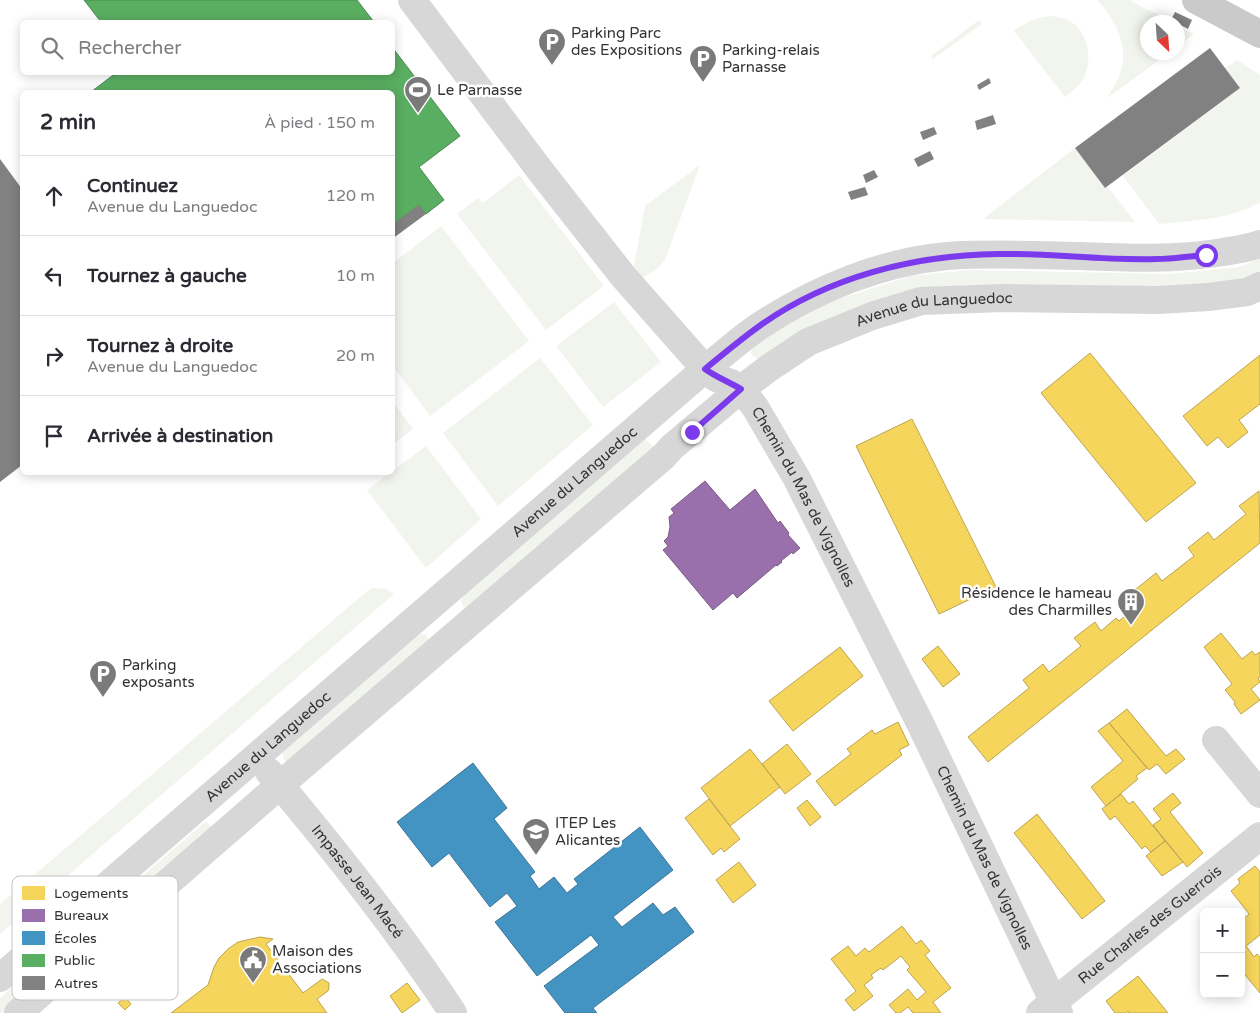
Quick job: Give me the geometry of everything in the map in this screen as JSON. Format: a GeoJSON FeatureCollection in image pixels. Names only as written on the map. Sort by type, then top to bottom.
{"type":"FeatureCollection","features":[{"type":"Feature","properties":{"kind":"main road"},"geometry":{"type":"LineString","coordinates":[[1196,0],[1260,34]]}},
{"type":"Feature","properties":{"kind":"street","name":"Chemin du Mas de Vignolles"},"geometry":{"type":"LineString","coordinates":[[412,0],[623,276],[705,369],[716,378],[731,382],[741,389],[755,407],[796,477],[924,731],[1051,1009]]}},
{"type":"Feature","properties":{"kind":"street","name":"Avenue du Languedoc"},"geometry":{"type":"LineString","coordinates":[[118,876],[705,369],[759,326],[809,297],[851,279],[902,264],[946,256],[998,254],[1158,259],[1206,255],[1260,244]]}},
{"type":"Feature","properties":{"kind":"street","name":"Avenue du Languedoc"},"geometry":{"type":"LineString","coordinates":[[175,876],[741,389],[808,342],[872,316],[921,301],[1003,298],[1159,300],[1208,298],[1248,292],[1260,286]]}},
{"type":"Feature","properties":{"kind":"street"},"geometry":{"type":"LineString","coordinates":[[1216,740],[1260,794]]}},
{"type":"Feature","properties":{"kind":"street","name":"Impasse Jean Macé"},"geometry":{"type":"LineString","coordinates":[[256,756],[335,851],[435,985],[453,1013]]}},
{"type":"Feature","properties":{"kind":"street","name":"Rue Charles des Guerrois"},"geometry":{"type":"LineString","coordinates":[[1051,1009],[1260,836]]}},
{"type":"Feature","properties":{"kind":"street","name":"Avenue du Languedoc"},"geometry":{"type":"LineString","coordinates":[[0,978],[12,968]]}},
{"type":"Feature","properties":{"kind":"street","name":"Avenue du Languedoc"},"geometry":{"type":"LineString","coordinates":[[18,1013],[33,1000]]}},
{"type":"Feature","properties":{"kind":"shaded area"},"geometry":{"type":"Polygon","coordinates":[[[1097,0],[1129,0],[1158,15],[1140,15],[1140,60],[1159,60],[1107,98],[1121,71],[1123,49],[1118,30],[1097,0]]]}},
{"type":"Feature","properties":{"kind":"shaded area"},"geometry":{"type":"Polygon","coordinates":[[[1051,16],[1072,22],[1078,28],[1087,45],[1088,63],[1086,73],[1082,81],[1065,97],[1014,31],[1031,21],[1051,16]]]}},
{"type":"Feature","properties":{"kind":"shaded area"},"geometry":{"type":"Polygon","coordinates":[[[979,20],[982,24],[933,59],[931,56],[979,20]]]}},
{"type":"Feature","properties":{"kind":"shaded area"},"geometry":{"type":"Polygon","coordinates":[[[1185,30],[1194,34],[1185,41],[1185,30]]]}},
{"type":"Feature","properties":{"kind":"shaded area"},"geometry":{"type":"Polygon","coordinates":[[[1237,60],[1260,75],[1260,202],[1224,216],[1159,224],[1123,176],[1240,88],[1225,68],[1237,60]]]}},
{"type":"Feature","properties":{"kind":"shaded area"},"geometry":{"type":"Polygon","coordinates":[[[1075,148],[1105,188],[1108,187],[1135,222],[983,219],[1075,148]]]}},
{"type":"Feature","properties":{"kind":"shaded area"},"geometry":{"type":"Polygon","coordinates":[[[700,165],[665,260],[658,268],[644,277],[641,276],[634,266],[645,206],[700,165]]]}},
{"type":"Feature","properties":{"kind":"shaded area"},"geometry":{"type":"Polygon","coordinates":[[[519,175],[604,286],[546,330],[457,214],[478,198],[483,203],[519,175]]]}},
{"type":"Feature","properties":{"kind":"shaded area"},"geometry":{"type":"Polygon","coordinates":[[[441,226],[529,341],[430,416],[395,369],[395,261],[441,226]]]}},
{"type":"Feature","properties":{"kind":"shaded area"},"geometry":{"type":"Polygon","coordinates":[[[1260,259],[1260,275],[1240,280],[1163,289],[967,285],[942,287],[763,358],[755,358],[751,352],[753,347],[788,323],[824,304],[910,276],[969,270],[1170,274],[1239,267],[1260,259]]]}},
{"type":"Feature","properties":{"kind":"shaded area"},"geometry":{"type":"Polygon","coordinates":[[[614,302],[661,362],[603,407],[556,346],[614,302]]]}},
{"type":"Feature","properties":{"kind":"shaded area"},"geometry":{"type":"Polygon","coordinates":[[[540,358],[593,425],[498,506],[443,433],[540,358]]]}},
{"type":"Feature","properties":{"kind":"shaded area"},"geometry":{"type":"Polygon","coordinates":[[[395,405],[413,429],[395,442],[395,405]]]}},
{"type":"Feature","properties":{"kind":"shaded area"},"geometry":{"type":"Polygon","coordinates":[[[645,439],[655,448],[467,609],[463,606],[461,601],[464,595],[645,439]]]}},
{"type":"Feature","properties":{"kind":"shaded area"},"geometry":{"type":"Polygon","coordinates":[[[426,446],[481,519],[426,568],[367,490],[387,475],[395,475],[395,469],[426,446]]]}},
{"type":"Feature","properties":{"kind":"shaded area"},"geometry":{"type":"Polygon","coordinates":[[[372,588],[386,589],[394,594],[67,876],[33,876],[372,588]]]}},
{"type":"Feature","properties":{"kind":"shaded area"},"geometry":{"type":"Polygon","coordinates":[[[422,634],[426,635],[429,640],[288,762],[285,760],[283,752],[416,637],[422,634]]]}},
{"type":"Feature","properties":{"kind":"shaded area"},"geometry":{"type":"Polygon","coordinates":[[[206,821],[213,830],[160,876],[142,876],[206,821]]]}},
{"type":"Feature","properties":{"kind":"shaded area"},"geometry":{"type":"Polygon","coordinates":[[[12,894],[12,924],[0,934],[0,904],[12,894]]]}},
{"type":"Feature","properties":{"kind":"shaded area"},"geometry":{"type":"Polygon","coordinates":[[[12,988],[12,1000],[17,1000],[0,1013],[0,998],[12,988]]]}},
{"type":"Feature","properties":{"kind":"building: Logements"},"geometry":{"type":"Polygon","coordinates":[[[1090,353],[1196,483],[1146,522],[1041,393],[1090,353]]]}},
{"type":"Feature","properties":{"kind":"building: Logements"},"geometry":{"type":"Polygon","coordinates":[[[1260,355],[1260,404],[1239,420],[1248,432],[1228,448],[1218,437],[1207,446],[1183,416],[1260,355]]]}},
{"type":"Feature","properties":{"kind":"building: Logements"},"geometry":{"type":"Polygon","coordinates":[[[912,419],[996,587],[939,614],[856,446],[912,419]]]}},
{"type":"Feature","properties":{"kind":"building: Logements","name":"Résidence le hameau des Charmilles"},"geometry":{"type":"Polygon","coordinates":[[[1259,491],[1260,543],[988,762],[968,737],[1029,688],[1023,680],[1043,664],[1049,672],[1081,646],[1074,638],[1095,622],[1101,631],[1116,618],[1119,621],[1129,613],[1126,610],[1142,597],[1136,589],[1156,573],[1162,581],[1194,556],[1188,548],[1208,532],[1214,540],[1246,514],[1239,506],[1259,491]]]}},
{"type":"Feature","properties":{"kind":"building: Logements"},"geometry":{"type":"Polygon","coordinates":[[[1221,633],[1242,659],[1252,651],[1255,655],[1260,652],[1260,677],[1258,678],[1260,682],[1251,689],[1260,700],[1241,714],[1234,704],[1235,702],[1225,690],[1232,684],[1204,647],[1221,633]]]}},
{"type":"Feature","properties":{"kind":"building: Logements"},"geometry":{"type":"Polygon","coordinates":[[[938,646],[960,674],[943,687],[922,659],[938,646]]]}},
{"type":"Feature","properties":{"kind":"building: Logements"},"geometry":{"type":"Polygon","coordinates":[[[840,647],[863,676],[793,731],[769,701],[840,647]]]}},
{"type":"Feature","properties":{"kind":"building: Logements"},"geometry":{"type":"Polygon","coordinates":[[[1127,709],[1166,756],[1176,749],[1185,759],[1166,774],[1157,764],[1149,770],[1109,723],[1127,709]]]}},
{"type":"Feature","properties":{"kind":"building: Logements"},"geometry":{"type":"Polygon","coordinates":[[[898,722],[909,745],[899,750],[902,755],[835,806],[816,781],[851,754],[847,749],[872,730],[875,734],[898,722]]]}},
{"type":"Feature","properties":{"kind":"building: Logements"},"geometry":{"type":"Polygon","coordinates":[[[1109,723],[1147,768],[1136,776],[1138,779],[1106,806],[1091,787],[1123,761],[1098,731],[1109,723]]]}},
{"type":"Feature","properties":{"kind":"building: Logements"},"geometry":{"type":"Polygon","coordinates":[[[787,744],[811,774],[785,794],[762,764],[787,744]]]}},
{"type":"Feature","properties":{"kind":"building: Logements"},"geometry":{"type":"Polygon","coordinates":[[[750,749],[780,787],[730,826],[701,788],[750,749]]]}},
{"type":"Feature","properties":{"kind":"building: Logements"},"geometry":{"type":"Polygon","coordinates":[[[1173,793],[1181,803],[1170,812],[1203,853],[1187,867],[1153,825],[1161,819],[1153,809],[1173,793]]]}},
{"type":"Feature","properties":{"kind":"building: Logements"},"geometry":{"type":"Polygon","coordinates":[[[1121,794],[1129,804],[1133,801],[1165,841],[1151,852],[1145,846],[1142,849],[1115,816],[1110,820],[1102,809],[1121,794]]]}},
{"type":"Feature","properties":{"kind":"building: Logements"},"geometry":{"type":"Polygon","coordinates":[[[709,799],[740,839],[724,852],[721,848],[713,855],[685,818],[709,799]]]}},
{"type":"Feature","properties":{"kind":"building: Logements"},"geometry":{"type":"Polygon","coordinates":[[[807,800],[821,817],[810,826],[797,808],[807,800]]]}},
{"type":"Feature","properties":{"kind":"building: Logements"},"geometry":{"type":"Polygon","coordinates":[[[1037,814],[1105,901],[1082,919],[1014,833],[1037,814]]]}},
{"type":"Feature","properties":{"kind":"building: Logements"},"geometry":{"type":"Polygon","coordinates":[[[1165,841],[1183,862],[1162,876],[1146,856],[1165,841]]]}},
{"type":"Feature","properties":{"kind":"building: Logements"},"geometry":{"type":"Polygon","coordinates":[[[739,862],[756,885],[733,903],[716,880],[739,862]]]}},
{"type":"Feature","properties":{"kind":"building: Logements"},"geometry":{"type":"Polygon","coordinates":[[[1255,866],[1260,872],[1260,935],[1246,946],[1254,957],[1257,954],[1260,957],[1260,993],[1245,975],[1245,918],[1249,914],[1231,891],[1240,883],[1238,879],[1255,866]]]}},
{"type":"Feature","properties":{"kind":"building: Logements"},"geometry":{"type":"Polygon","coordinates":[[[902,926],[916,944],[921,940],[930,951],[925,955],[951,988],[933,1002],[941,1013],[913,1013],[908,1007],[900,1013],[896,1013],[889,1005],[908,989],[917,1000],[926,992],[907,970],[910,967],[901,956],[883,970],[881,968],[871,975],[873,978],[864,985],[873,996],[854,1011],[845,1000],[856,991],[831,959],[848,946],[856,956],[865,948],[869,952],[902,926]]]}},
{"type":"Feature","properties":{"kind":"building: Logements"},"geometry":{"type":"Polygon","coordinates":[[[260,937],[273,939],[266,944],[303,993],[322,979],[329,983],[328,991],[317,999],[327,1013],[171,1013],[208,985],[219,958],[228,949],[238,942],[260,937]]]}},
{"type":"Feature","properties":{"kind":"building: Logements"},"geometry":{"type":"Polygon","coordinates":[[[1138,976],[1168,1013],[1129,1013],[1128,1011],[1126,1013],[1115,1013],[1106,1001],[1138,976]]]}},
{"type":"Feature","properties":{"kind":"building: Logements"},"geometry":{"type":"Polygon","coordinates":[[[407,983],[420,1000],[402,1013],[390,996],[407,983]]]}},
{"type":"Feature","properties":{"kind":"building: Logements"},"geometry":{"type":"Polygon","coordinates":[[[122,1000],[128,1000],[131,1004],[125,1010],[118,1003],[122,1000]]]}},
{"type":"Feature","properties":{"kind":"building: Bureaux"},"geometry":{"type":"Polygon","coordinates":[[[705,481],[730,510],[755,489],[778,523],[780,521],[789,533],[788,535],[800,548],[793,554],[792,552],[737,598],[733,593],[713,610],[663,550],[668,546],[664,541],[668,537],[669,517],[674,513],[671,509],[705,481]]]}},
{"type":"Feature","properties":{"kind":"building: Écoles"},"geometry":{"type":"Polygon","coordinates":[[[473,763],[507,808],[494,819],[535,872],[530,876],[539,889],[554,877],[567,893],[578,884],[574,879],[640,827],[673,870],[613,917],[622,927],[653,903],[663,915],[675,907],[694,932],[593,1008],[597,1013],[565,1013],[544,986],[599,945],[591,935],[537,976],[495,922],[517,906],[507,893],[490,907],[449,853],[432,867],[397,822],[473,763]]]}},
{"type":"Feature","properties":{"kind":"building: Public"},"geometry":{"type":"Polygon","coordinates":[[[84,0],[357,0],[372,20],[99,20],[84,0]]]}},
{"type":"Feature","properties":{"kind":"building: Public","name":"Le Parnasse"},"geometry":{"type":"Polygon","coordinates":[[[395,51],[460,136],[419,167],[444,200],[426,214],[419,205],[395,223],[395,90],[94,90],[113,75],[395,75],[395,51]]]}},
{"type":"Feature","properties":{"kind":"building: Autres"},"geometry":{"type":"Polygon","coordinates":[[[1185,17],[1192,20],[1188,29],[1185,27],[1185,17]]]}},
{"type":"Feature","properties":{"kind":"building: Autres"},"geometry":{"type":"Polygon","coordinates":[[[1210,48],[1240,88],[1105,188],[1075,148],[1210,48]]]}},
{"type":"Feature","properties":{"kind":"building: Autres"},"geometry":{"type":"Polygon","coordinates":[[[989,78],[991,83],[979,90],[977,85],[989,78]]]}},
{"type":"Feature","properties":{"kind":"building: Autres"},"geometry":{"type":"Polygon","coordinates":[[[993,115],[996,124],[977,130],[975,121],[993,115]]]}},
{"type":"Feature","properties":{"kind":"building: Autres"},"geometry":{"type":"Polygon","coordinates":[[[934,127],[937,134],[923,140],[920,132],[934,127]]]}},
{"type":"Feature","properties":{"kind":"building: Autres"},"geometry":{"type":"Polygon","coordinates":[[[930,151],[934,159],[918,167],[914,159],[930,151]]]}},
{"type":"Feature","properties":{"kind":"building: Autres"},"geometry":{"type":"Polygon","coordinates":[[[0,159],[20,186],[20,467],[0,482],[0,159]]]}},
{"type":"Feature","properties":{"kind":"building: Autres"},"geometry":{"type":"Polygon","coordinates":[[[874,170],[878,177],[866,183],[863,175],[874,170]]]}},
{"type":"Feature","properties":{"kind":"building: Autres"},"geometry":{"type":"Polygon","coordinates":[[[865,187],[868,195],[851,200],[848,192],[865,187]]]}},
{"type":"Feature","properties":{"kind":"building: Autres"},"geometry":{"type":"Polygon","coordinates":[[[419,205],[426,214],[395,237],[395,223],[419,205]]]}},
{"type":"Feature","properties":{"kind":"place","name":"Parking Parc des Expositions"},"geometry":{"type":"Point","coordinates":[552,66]}},
{"type":"Feature","properties":{"kind":"place","name":"Parking-relais Parnasse"},"geometry":{"type":"Point","coordinates":[703,83]}},
{"type":"Feature","properties":{"kind":"place","name":"Le Parnasse"},"geometry":{"type":"Point","coordinates":[418,114]}},
{"type":"Feature","properties":{"kind":"place","name":"Résidence le hameau des Charmilles"},"geometry":{"type":"Point","coordinates":[1131,626]}},
{"type":"Feature","properties":{"kind":"place","name":"Parking exposants"},"geometry":{"type":"Point","coordinates":[103,698]}},
{"type":"Feature","properties":{"kind":"place","name":"ITEP Les Alicantes"},"geometry":{"type":"Point","coordinates":[536,856]}},
{"type":"Feature","properties":{"kind":"place","name":"Maison des Associations"},"geometry":{"type":"Point","coordinates":[253,984]}},
{"type":"Feature","properties":{"kind":"route"},"geometry":{"type":"LineString","coordinates":[[692,432],[741,389],[731,382],[716,378],[705,369],[759,326],[817,293],[851,279],[902,264],[946,256],[998,254],[1158,259],[1206,255]]}}]}
